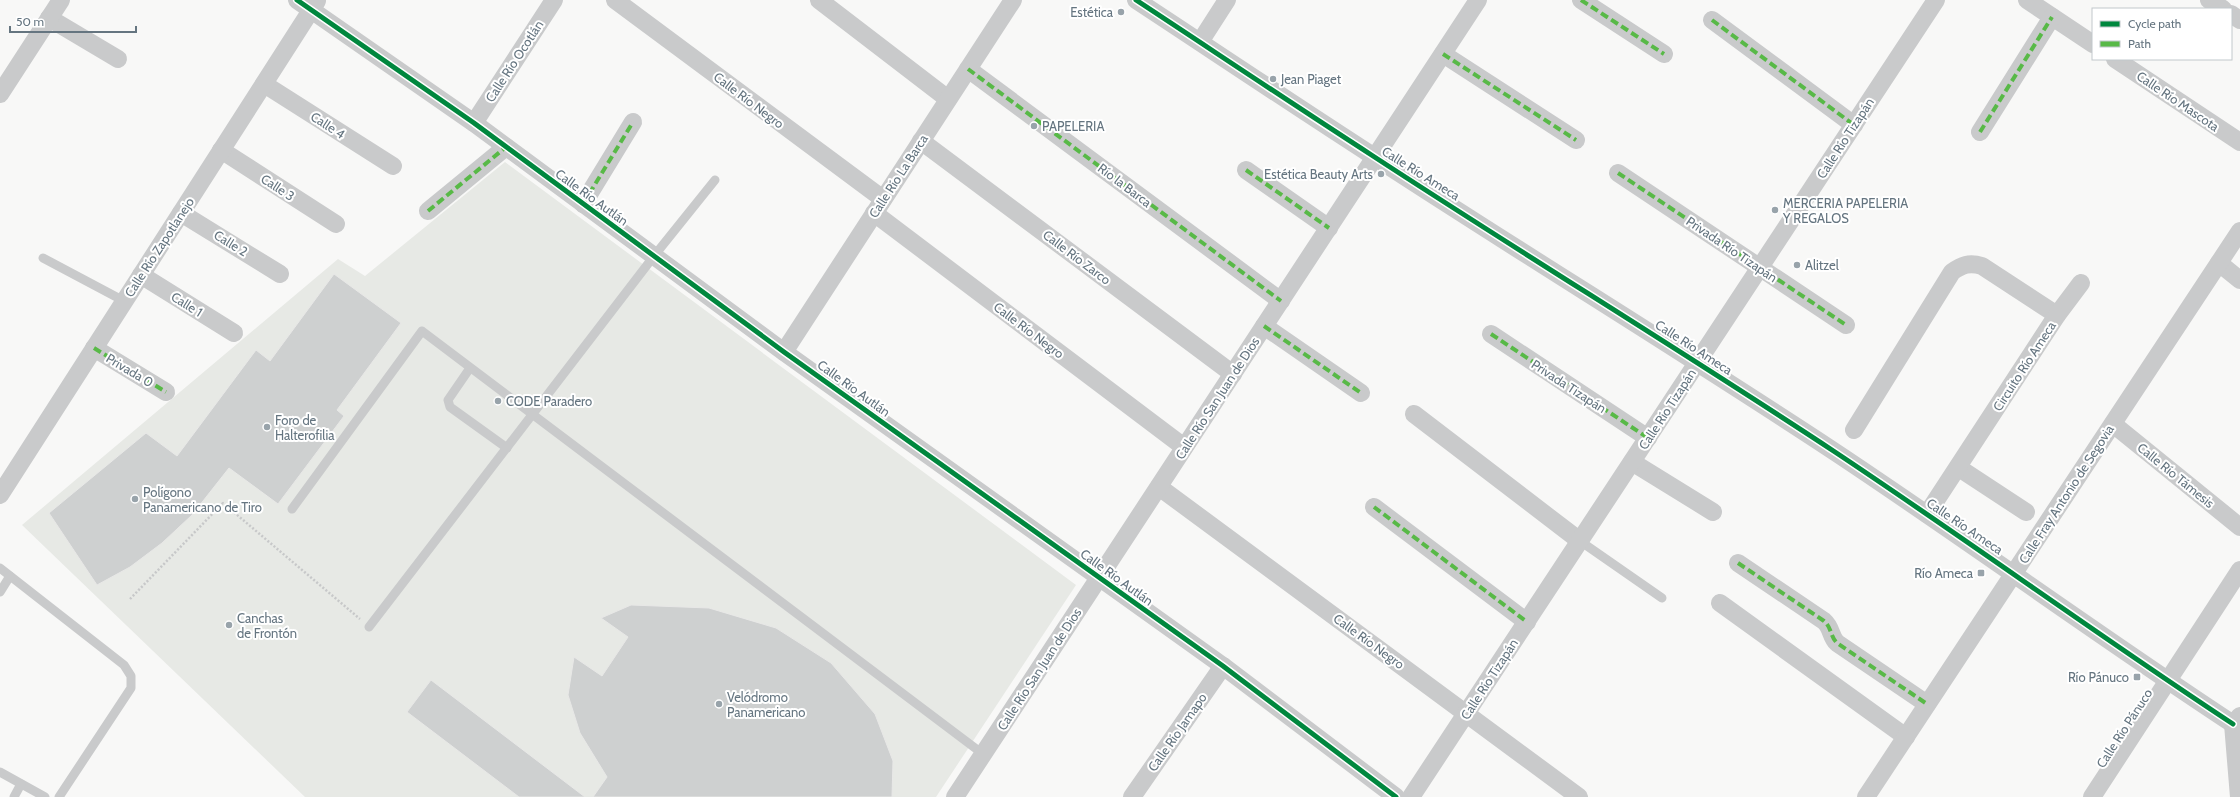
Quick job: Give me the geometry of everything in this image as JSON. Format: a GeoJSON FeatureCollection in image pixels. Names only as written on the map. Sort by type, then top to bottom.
{"type":"FeatureCollection","features":[{"type":"Feature","properties":{"kind":"street"},"geometry":{"type":"LineString","coordinates":[[0,94],[61,0]]}},
{"type":"Feature","properties":{"kind":"street","name":"Calle Río Ocotlán"},"geometry":{"type":"LineString","coordinates":[[474,123],[554,0]]}},
{"type":"Feature","properties":{"kind":"street","name":"Calle Río Negro"},"geometry":{"type":"LineString","coordinates":[[615,0],[1184,447]]}},
{"type":"Feature","properties":{"kind":"street"},"geometry":{"type":"LineString","coordinates":[[819,0],[948,99]]}},
{"type":"Feature","properties":{"kind":"street","name":"Calle Río La Barca"},"geometry":{"type":"LineString","coordinates":[[784,352],[1014,0]]}},
{"type":"Feature","properties":{"kind":"street","name":"Calle Río Ameca"},"geometry":{"type":"LineString","coordinates":[[1136,0],[1375,157],[1698,362],[2014,573],[2168,681],[2236,720]]}},
{"type":"Feature","properties":{"kind":"street"},"geometry":{"type":"LineString","coordinates":[[1200,42],[1227,0]]}},
{"type":"Feature","properties":{"kind":"street","name":"Calle Río San Juan de Dios"},"geometry":{"type":"LineString","coordinates":[[955,797],[1478,0]]}},
{"type":"Feature","properties":{"kind":"street"},"geometry":{"type":"LineString","coordinates":[[1581,0],[1664,54]]}},
{"type":"Feature","properties":{"kind":"street","name":"Calle Río Tizapán"},"geometry":{"type":"LineString","coordinates":[[1411,797],[1936,0]]}},
{"type":"Feature","properties":{"kind":"street"},"geometry":{"type":"LineString","coordinates":[[2027,0],[2092,43]]}},
{"type":"Feature","properties":{"kind":"street"},"geometry":{"type":"LineString","coordinates":[[2209,0],[2221,8]]}},
{"type":"Feature","properties":{"kind":"street","name":"Calle Río Autlán"},"geometry":{"type":"LineString","coordinates":[[308,3],[474,123],[784,352],[1223,666],[1396,797]]}},
{"type":"Feature","properties":{"kind":"street","name":"Calle Río Zapotlanejo"},"geometry":{"type":"LineString","coordinates":[[2,488],[264,84],[308,3]]}},
{"type":"Feature","properties":{"kind":"street"},"geometry":{"type":"LineString","coordinates":[[1980,132],[2052,17]]}},
{"type":"Feature","properties":{"kind":"street"},"geometry":{"type":"LineString","coordinates":[[49,18],[118,59]]}},
{"type":"Feature","properties":{"kind":"street"},"geometry":{"type":"LineString","coordinates":[[1712,20],[1854,125]]}},
{"type":"Feature","properties":{"kind":"street"},"geometry":{"type":"LineString","coordinates":[[1443,54],[1576,140]]}},
{"type":"Feature","properties":{"kind":"street","name":"Calle Río Mascota"},"geometry":{"type":"LineString","coordinates":[[2117,60],[2240,142]]}},
{"type":"Feature","properties":{"kind":"street","name":"Río la Barca"},"geometry":{"type":"LineString","coordinates":[[968,69],[1281,301]]}},
{"type":"Feature","properties":{"kind":"street","name":"Calle 4"},"geometry":{"type":"LineString","coordinates":[[264,84],[393,166]]}},
{"type":"Feature","properties":{"kind":"street"},"geometry":{"type":"LineString","coordinates":[[583,204],[633,122]]}},
{"type":"Feature","properties":{"kind":"street","name":"Calle Río Zarco"},"geometry":{"type":"LineString","coordinates":[[921,141],[1233,374]]}},
{"type":"Feature","properties":{"kind":"street"},"geometry":{"type":"LineString","coordinates":[[428,211],[506,147]]}},
{"type":"Feature","properties":{"kind":"street","name":"Calle 3"},"geometry":{"type":"LineString","coordinates":[[221,150],[336,224]]}},
{"type":"Feature","properties":{"kind":"street"},"geometry":{"type":"LineString","coordinates":[[1246,170],[1329,228]]}},
{"type":"Feature","properties":{"kind":"street","name":"Privada Río Tizapán"},"geometry":{"type":"LineString","coordinates":[[1618,173],[1846,325]]}},
{"type":"Feature","properties":{"kind":"street","name":"Calle 2"},"geometry":{"type":"LineString","coordinates":[[181,212],[280,274]]}},
{"type":"Feature","properties":{"kind":"street","name":"Calle Fray Antonio de Segovia"},"geometry":{"type":"LineString","coordinates":[[1866,797],[2240,231]]}},
{"type":"Feature","properties":{"kind":"street","name":"Circuito Río Ameca"},"geometry":{"type":"LineString","coordinates":[[1854,430],[1952,272],[1959,267],[1967,263],[1982,266],[2056,315],[1959,468],[1927,514]]}},
{"type":"Feature","properties":{"kind":"street"},"geometry":{"type":"LineString","coordinates":[[2219,263],[2240,280]]}},
{"type":"Feature","properties":{"kind":"street","name":"Calle 1"},"geometry":{"type":"LineString","coordinates":[[141,275],[234,333]]}},
{"type":"Feature","properties":{"kind":"street"},"geometry":{"type":"LineString","coordinates":[[2056,315],[2081,283]]}},
{"type":"Feature","properties":{"kind":"street"},"geometry":{"type":"LineString","coordinates":[[1264,326],[1361,394]]}},
{"type":"Feature","properties":{"kind":"street","name":"Privada Tizapán"},"geometry":{"type":"LineString","coordinates":[[1491,334],[1648,438]]}},
{"type":"Feature","properties":{"kind":"street","name":"Privada 0"},"geometry":{"type":"LineString","coordinates":[[94,348],[166,392]]}},
{"type":"Feature","properties":{"kind":"street"},"geometry":{"type":"LineString","coordinates":[[1414,414],[1580,541]]}},
{"type":"Feature","properties":{"kind":"street","name":"Calle Río Támesis"},"geometry":{"type":"LineString","coordinates":[[2113,424],[2240,527]]}},
{"type":"Feature","properties":{"kind":"street"},"geometry":{"type":"LineString","coordinates":[[1632,462],[1713,512]]}},
{"type":"Feature","properties":{"kind":"street"},"geometry":{"type":"LineString","coordinates":[[1959,468],[2026,512]]}},
{"type":"Feature","properties":{"kind":"street","name":"Calle Río Negro"},"geometry":{"type":"LineString","coordinates":[[1159,487],[1579,797]]}},
{"type":"Feature","properties":{"kind":"street"},"geometry":{"type":"LineString","coordinates":[[1374,507],[1527,622]]}},
{"type":"Feature","properties":{"kind":"street"},"geometry":{"type":"LineString","coordinates":[[1738,563],[1824,621],[1831,628],[1832,636],[1837,643],[1928,704]]}},
{"type":"Feature","properties":{"kind":"street","name":"Calle Río Pánuco"},"geometry":{"type":"LineString","coordinates":[[2092,797],[2240,570]]}},
{"type":"Feature","properties":{"kind":"street"},"geometry":{"type":"LineString","coordinates":[[1720,603],[1906,737]]}},
{"type":"Feature","properties":{"kind":"street","name":"Calle Río Jamapo"},"geometry":{"type":"LineString","coordinates":[[1132,797],[1223,666]]}},
{"type":"Feature","properties":{"kind":"street"},"geometry":{"type":"LineString","coordinates":[[2236,720],[2239,797]]}},
{"type":"Feature","properties":{"kind":"lane"},"geometry":{"type":"LineString","coordinates":[[369,627],[654,256],[715,180]]}},
{"type":"Feature","properties":{"kind":"lane"},"geometry":{"type":"LineString","coordinates":[[43,258],[124,301]]}},
{"type":"Feature","properties":{"kind":"lane"},"geometry":{"type":"LineString","coordinates":[[292,509],[422,331],[983,754]]}},
{"type":"Feature","properties":{"kind":"lane"},"geometry":{"type":"LineString","coordinates":[[470,368],[448,400],[450,407],[506,448]]}},
{"type":"Feature","properties":{"kind":"lane"},"geometry":{"type":"LineString","coordinates":[[1580,541],[1662,598]]}},
{"type":"Feature","properties":{"kind":"lane"},"geometry":{"type":"LineString","coordinates":[[0,568],[124,665],[132,682],[131,688],[62,796],[59,797]]}},
{"type":"Feature","properties":{"kind":"lane"},"geometry":{"type":"LineString","coordinates":[[0,592],[10,576]]}},
{"type":"Feature","properties":{"kind":"lane"},"geometry":{"type":"LineString","coordinates":[[0,772],[44,797]]}},
{"type":"Feature","properties":{"kind":"lane"},"geometry":{"type":"LineString","coordinates":[[14,797],[21,784]]}},
{"type":"Feature","properties":{"kind":"path"},"geometry":{"type":"LineString","coordinates":[[130,599],[223,503],[369,627]]}},
{"type":"Feature","properties":{"kind":"shaded area","name":"CODE Paradero"},"geometry":{"type":"Polygon","coordinates":[[[505,162],[1076,585],[936,797],[305,797],[22,525],[338,259],[365,276],[505,162]]]}},
{"type":"Feature","properties":{"kind":"building"},"geometry":{"type":"Polygon","coordinates":[[[334,274],[401,323],[337,410],[344,416],[278,504],[229,468],[192,515],[162,543],[130,567],[97,585],[49,513],[146,433],[177,456],[256,350],[270,361],[334,274]]]}},
{"type":"Feature","properties":{"kind":"building","name":"Velódromo Panamericano"},"geometry":{"type":"Polygon","coordinates":[[[631,605],[709,608],[776,628],[831,663],[875,714],[893,761],[892,797],[593,797],[607,777],[580,733],[568,695],[574,657],[602,676],[628,637],[601,618],[631,605]]]}},
{"type":"Feature","properties":{"kind":"building"},"geometry":{"type":"Polygon","coordinates":[[[431,680],[585,797],[519,797],[407,712],[431,680]]]}},
{"type":"Feature","properties":{"kind":"marked path"},"geometry":{"type":"LineString","coordinates":[[1581,0],[1664,54]]}},
{"type":"Feature","properties":{"kind":"marked path"},"geometry":{"type":"LineString","coordinates":[[1980,132],[2052,17]]}},
{"type":"Feature","properties":{"kind":"marked path"},"geometry":{"type":"LineString","coordinates":[[1712,20],[1854,125]]}},
{"type":"Feature","properties":{"kind":"marked path"},"geometry":{"type":"LineString","coordinates":[[1443,54],[1576,140]]}},
{"type":"Feature","properties":{"kind":"marked path"},"geometry":{"type":"LineString","coordinates":[[968,69],[1281,301]]}},
{"type":"Feature","properties":{"kind":"marked path"},"geometry":{"type":"LineString","coordinates":[[583,204],[633,122]]}},
{"type":"Feature","properties":{"kind":"marked path"},"geometry":{"type":"LineString","coordinates":[[428,211],[506,147]]}},
{"type":"Feature","properties":{"kind":"marked path"},"geometry":{"type":"LineString","coordinates":[[1246,170],[1329,228]]}},
{"type":"Feature","properties":{"kind":"marked path"},"geometry":{"type":"LineString","coordinates":[[1618,173],[1846,325]]}},
{"type":"Feature","properties":{"kind":"marked path"},"geometry":{"type":"LineString","coordinates":[[1264,326],[1361,393]]}},
{"type":"Feature","properties":{"kind":"marked path"},"geometry":{"type":"LineString","coordinates":[[1491,334],[1648,438]]}},
{"type":"Feature","properties":{"kind":"marked path"},"geometry":{"type":"LineString","coordinates":[[94,348],[166,392]]}},
{"type":"Feature","properties":{"kind":"marked path"},"geometry":{"type":"LineString","coordinates":[[1374,507],[1527,622]]}},
{"type":"Feature","properties":{"kind":"marked path"},"geometry":{"type":"LineString","coordinates":[[1738,563],[1824,621],[1837,643],[1927,704]]}},
{"type":"Feature","properties":{"kind":"cycle path"},"geometry":{"type":"LineString","coordinates":[[297,0],[474,123],[784,352],[1223,666],[1396,797]]}},
{"type":"Feature","properties":{"kind":"cycle path"},"geometry":{"type":"LineString","coordinates":[[1136,0],[1431,193],[1835,452],[2233,724]]}},
{"type":"Feature","properties":{"kind":"place","name":"Estética"},"geometry":{"type":"Point","coordinates":[1121,12]}},
{"type":"Feature","properties":{"kind":"place","name":"Jean Piaget"},"geometry":{"type":"Point","coordinates":[1273,79]}},
{"type":"Feature","properties":{"kind":"place","name":"PAPELERIA"},"geometry":{"type":"Point","coordinates":[1034,126]}},
{"type":"Feature","properties":{"kind":"place","name":"Estética Beauty Arts"},"geometry":{"type":"Point","coordinates":[1381,174]}},
{"type":"Feature","properties":{"kind":"place","name":"MERCERIA PAPELERIA Y REGALOS"},"geometry":{"type":"Point","coordinates":[1775,210]}},
{"type":"Feature","properties":{"kind":"place","name":"Alitzel"},"geometry":{"type":"Point","coordinates":[1797,265]}},
{"type":"Feature","properties":{"kind":"place","name":"CODE Paradero"},"geometry":{"type":"Point","coordinates":[498,401]}},
{"type":"Feature","properties":{"kind":"place","name":"Foro de Halterofilia"},"geometry":{"type":"Point","coordinates":[267,427]}},
{"type":"Feature","properties":{"kind":"place","name":"Polígono Panamericano de Tiro"},"geometry":{"type":"Point","coordinates":[135,499]}},
{"type":"Feature","properties":{"kind":"place","name":"Río Ameca"},"geometry":{"type":"Point","coordinates":[1981,573]}},
{"type":"Feature","properties":{"kind":"place","name":"Canchas de Frontón"},"geometry":{"type":"Point","coordinates":[229,625]}},
{"type":"Feature","properties":{"kind":"place","name":"Río Pánuco"},"geometry":{"type":"Point","coordinates":[2137,677]}},
{"type":"Feature","properties":{"kind":"place","name":"Velódromo Panamericano"},"geometry":{"type":"Point","coordinates":[719,704]}}]}
